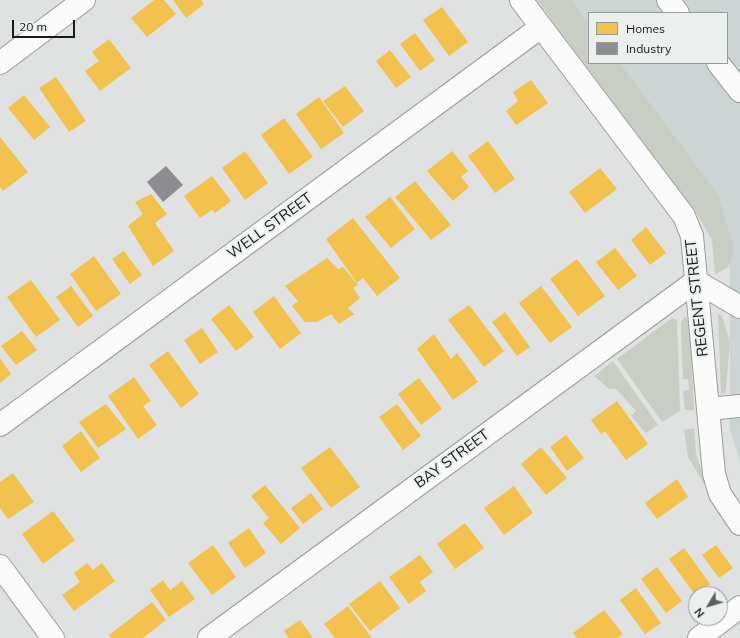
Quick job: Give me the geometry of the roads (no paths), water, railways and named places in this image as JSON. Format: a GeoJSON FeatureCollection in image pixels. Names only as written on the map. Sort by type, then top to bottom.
{"type":"FeatureCollection","features":[{"type":"Feature","properties":{"kind":"street"},"geometry":{"type":"LineString","coordinates":[[0,63],[84,0]]}},
{"type":"Feature","properties":{"kind":"street","name":"REGENT STREET"},"geometry":{"type":"LineString","coordinates":[[521,0],[684,216],[692,236],[714,474],[720,494],[740,524]]}},
{"type":"Feature","properties":{"kind":"street"},"geometry":{"type":"LineString","coordinates":[[668,0],[677,12]]}},
{"type":"Feature","properties":{"kind":"street","name":"WELL STREET"},"geometry":{"type":"LineString","coordinates":[[0,425],[541,27]]}},
{"type":"Feature","properties":{"kind":"street"},"geometry":{"type":"LineString","coordinates":[[719,64],[740,90]]}},
{"type":"Feature","properties":{"kind":"street"},"geometry":{"type":"LineString","coordinates":[[696,280],[740,307]]}},
{"type":"Feature","properties":{"kind":"street","name":"BAY STREET"},"geometry":{"type":"LineString","coordinates":[[209,638],[696,280]]}},
{"type":"Feature","properties":{"kind":"street"},"geometry":{"type":"LineString","coordinates":[[708,409],[740,406]]}},
{"type":"Feature","properties":{"kind":"street"},"geometry":{"type":"LineString","coordinates":[[0,566],[53,638]]}},
{"type":"Feature","properties":{"kind":"street"},"geometry":{"type":"LineString","coordinates":[[699,638],[740,608]]}}]}
